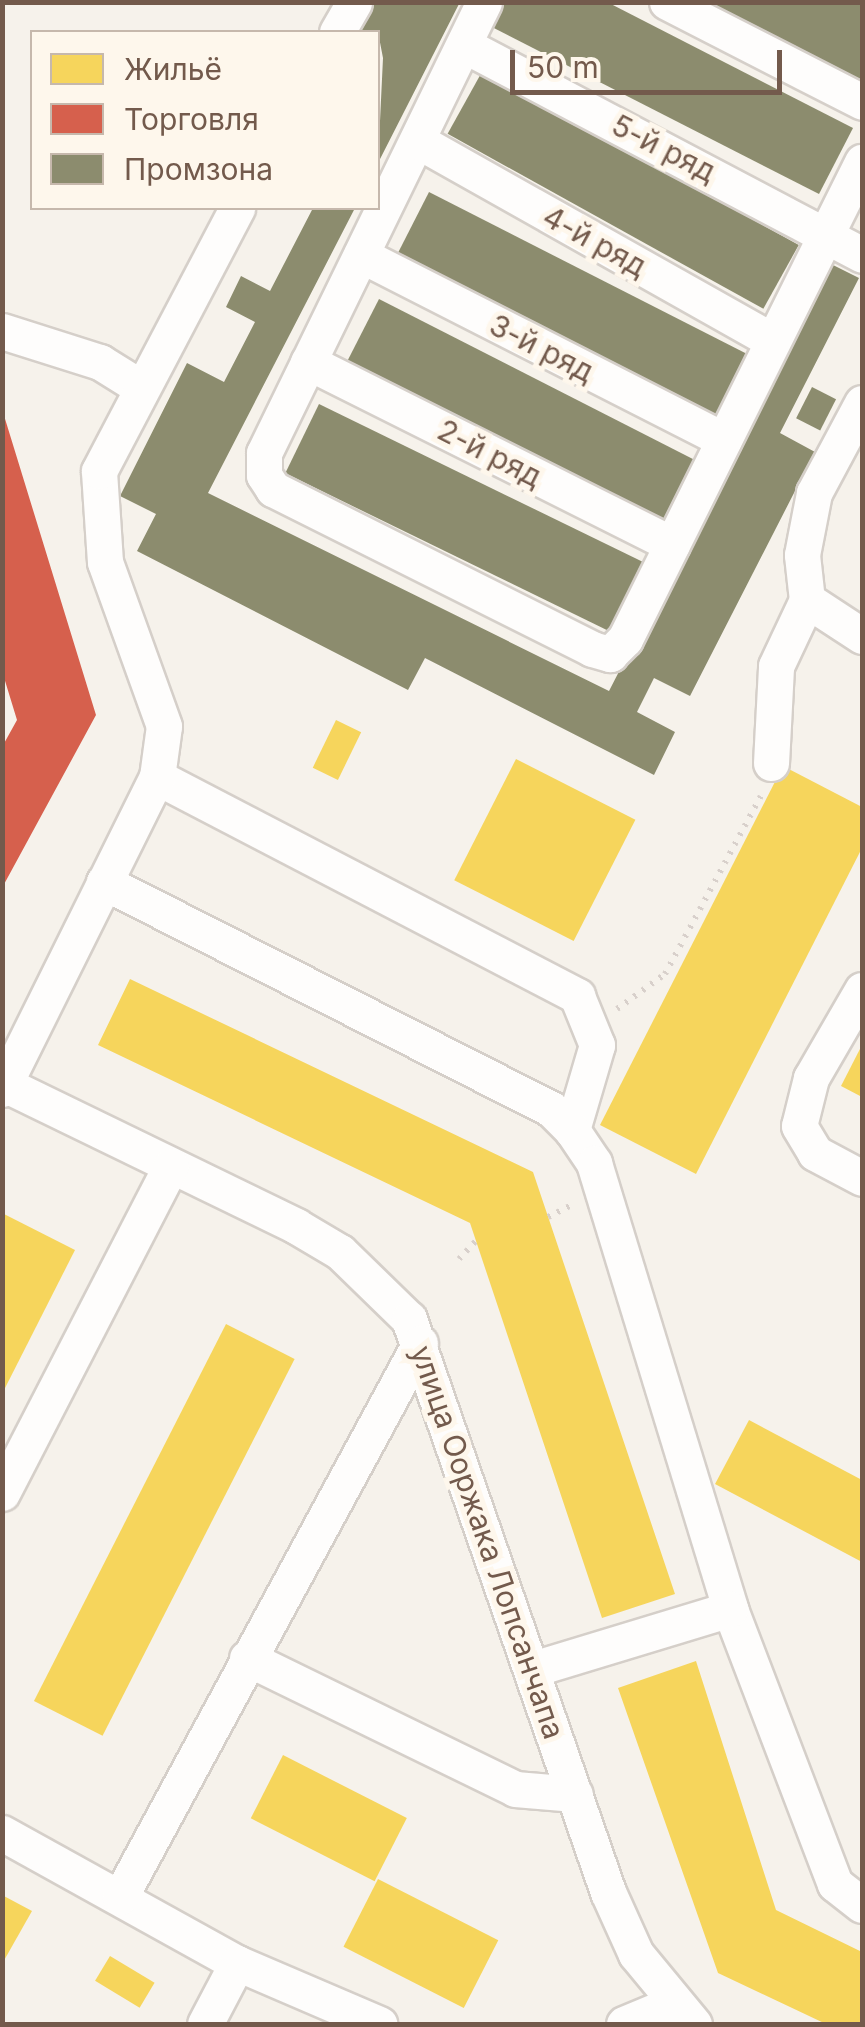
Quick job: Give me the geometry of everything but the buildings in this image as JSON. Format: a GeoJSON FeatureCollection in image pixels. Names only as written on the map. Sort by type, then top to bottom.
{"type":"FeatureCollection","features":[{"type":"Feature","properties":{"kind":"street"},"geometry":{"type":"LineString","coordinates":[[337,30],[354,2]]}},
{"type":"Feature","properties":{"kind":"street"},"geometry":{"type":"LineString","coordinates":[[484,2],[264,453],[274,489],[592,649],[610,654],[625,638],[862,162]]}},
{"type":"Feature","properties":{"kind":"street"},"geometry":{"type":"LineString","coordinates":[[667,2],[862,102]]}},
{"type":"Feature","properties":{"kind":"street","name":"5-й ряд"},"geometry":{"type":"LineString","coordinates":[[464,46],[828,231],[862,255]]}},
{"type":"Feature","properties":{"kind":"street","name":"4-й ряд"},"geometry":{"type":"LineString","coordinates":[[418,141],[773,341]]}},
{"type":"Feature","properties":{"kind":"street"},"geometry":{"type":"LineString","coordinates":[[3,1085],[158,778],[164,726],[105,562],[99,472],[137,385],[237,210]]}},
{"type":"Feature","properties":{"kind":"street","name":"3-й ряд"},"geometry":{"type":"LineString","coordinates":[[361,255],[724,440]]}},
{"type":"Feature","properties":{"kind":"street"},"geometry":{"type":"LineString","coordinates":[[2,331],[100,362],[137,385]]}},
{"type":"Feature","properties":{"kind":"street","name":"2-й ряд"},"geometry":{"type":"LineString","coordinates":[[308,362],[672,544]]}},
{"type":"Feature","properties":{"kind":"street"},"geometry":{"type":"LineString","coordinates":[[770,763],[776,666],[807,600],[802,555],[814,493],[862,403]]}},
{"type":"Feature","properties":{"kind":"street"},"geometry":{"type":"LineString","coordinates":[[807,600],[862,636]]}},
{"type":"Feature","properties":{"kind":"street"},"geometry":{"type":"LineString","coordinates":[[158,778],[577,996],[591,1015],[597,1044],[572,1130]]}},
{"type":"Feature","properties":{"kind":"street"},"geometry":{"type":"LineString","coordinates":[[104,882],[550,1109],[572,1130],[594,1163],[730,1609],[835,1884],[862,1905]]}},
{"type":"Feature","properties":{"kind":"street"},"geometry":{"type":"LineString","coordinates":[[862,990],[812,1078],[799,1126],[814,1153],[862,1178]]}},
{"type":"Feature","properties":{"kind":"street","name":"улица Ооржака Лопсанчапа"},"geometry":{"type":"LineString","coordinates":[[3,1085],[340,1252],[386,1292],[420,1343],[574,1794],[636,1954],[683,2014]]}},
{"type":"Feature","properties":{"kind":"street"},"geometry":{"type":"LineString","coordinates":[[2,1493],[171,1166]]}},
{"type":"Feature","properties":{"kind":"street"},"geometry":{"type":"LineString","coordinates":[[120,1897],[420,1343]]}},
{"type":"Feature","properties":{"kind":"street"},"geometry":{"type":"LineString","coordinates":[[533,1669],[730,1609]]}},
{"type":"Feature","properties":{"kind":"street"},"geometry":{"type":"LineString","coordinates":[[247,1658],[515,1789],[574,1794]]}},
{"type":"Feature","properties":{"kind":"street"},"geometry":{"type":"LineString","coordinates":[[2,1833],[237,1963],[379,2024]]}},
{"type":"Feature","properties":{"kind":"street"},"geometry":{"type":"LineString","coordinates":[[205,2024],[237,1963]]}},
{"type":"Feature","properties":{"kind":"street"},"geometry":{"type":"LineString","coordinates":[[624,2024],[683,2014]]}},
{"type":"Feature","properties":{"kind":"path"},"geometry":{"type":"LineString","coordinates":[[591,1015],[621,1008],[665,974],[770,763]]}},
{"type":"Feature","properties":{"kind":"path"},"geometry":{"type":"LineString","coordinates":[[459,1259],[476,1241]]}}]}
